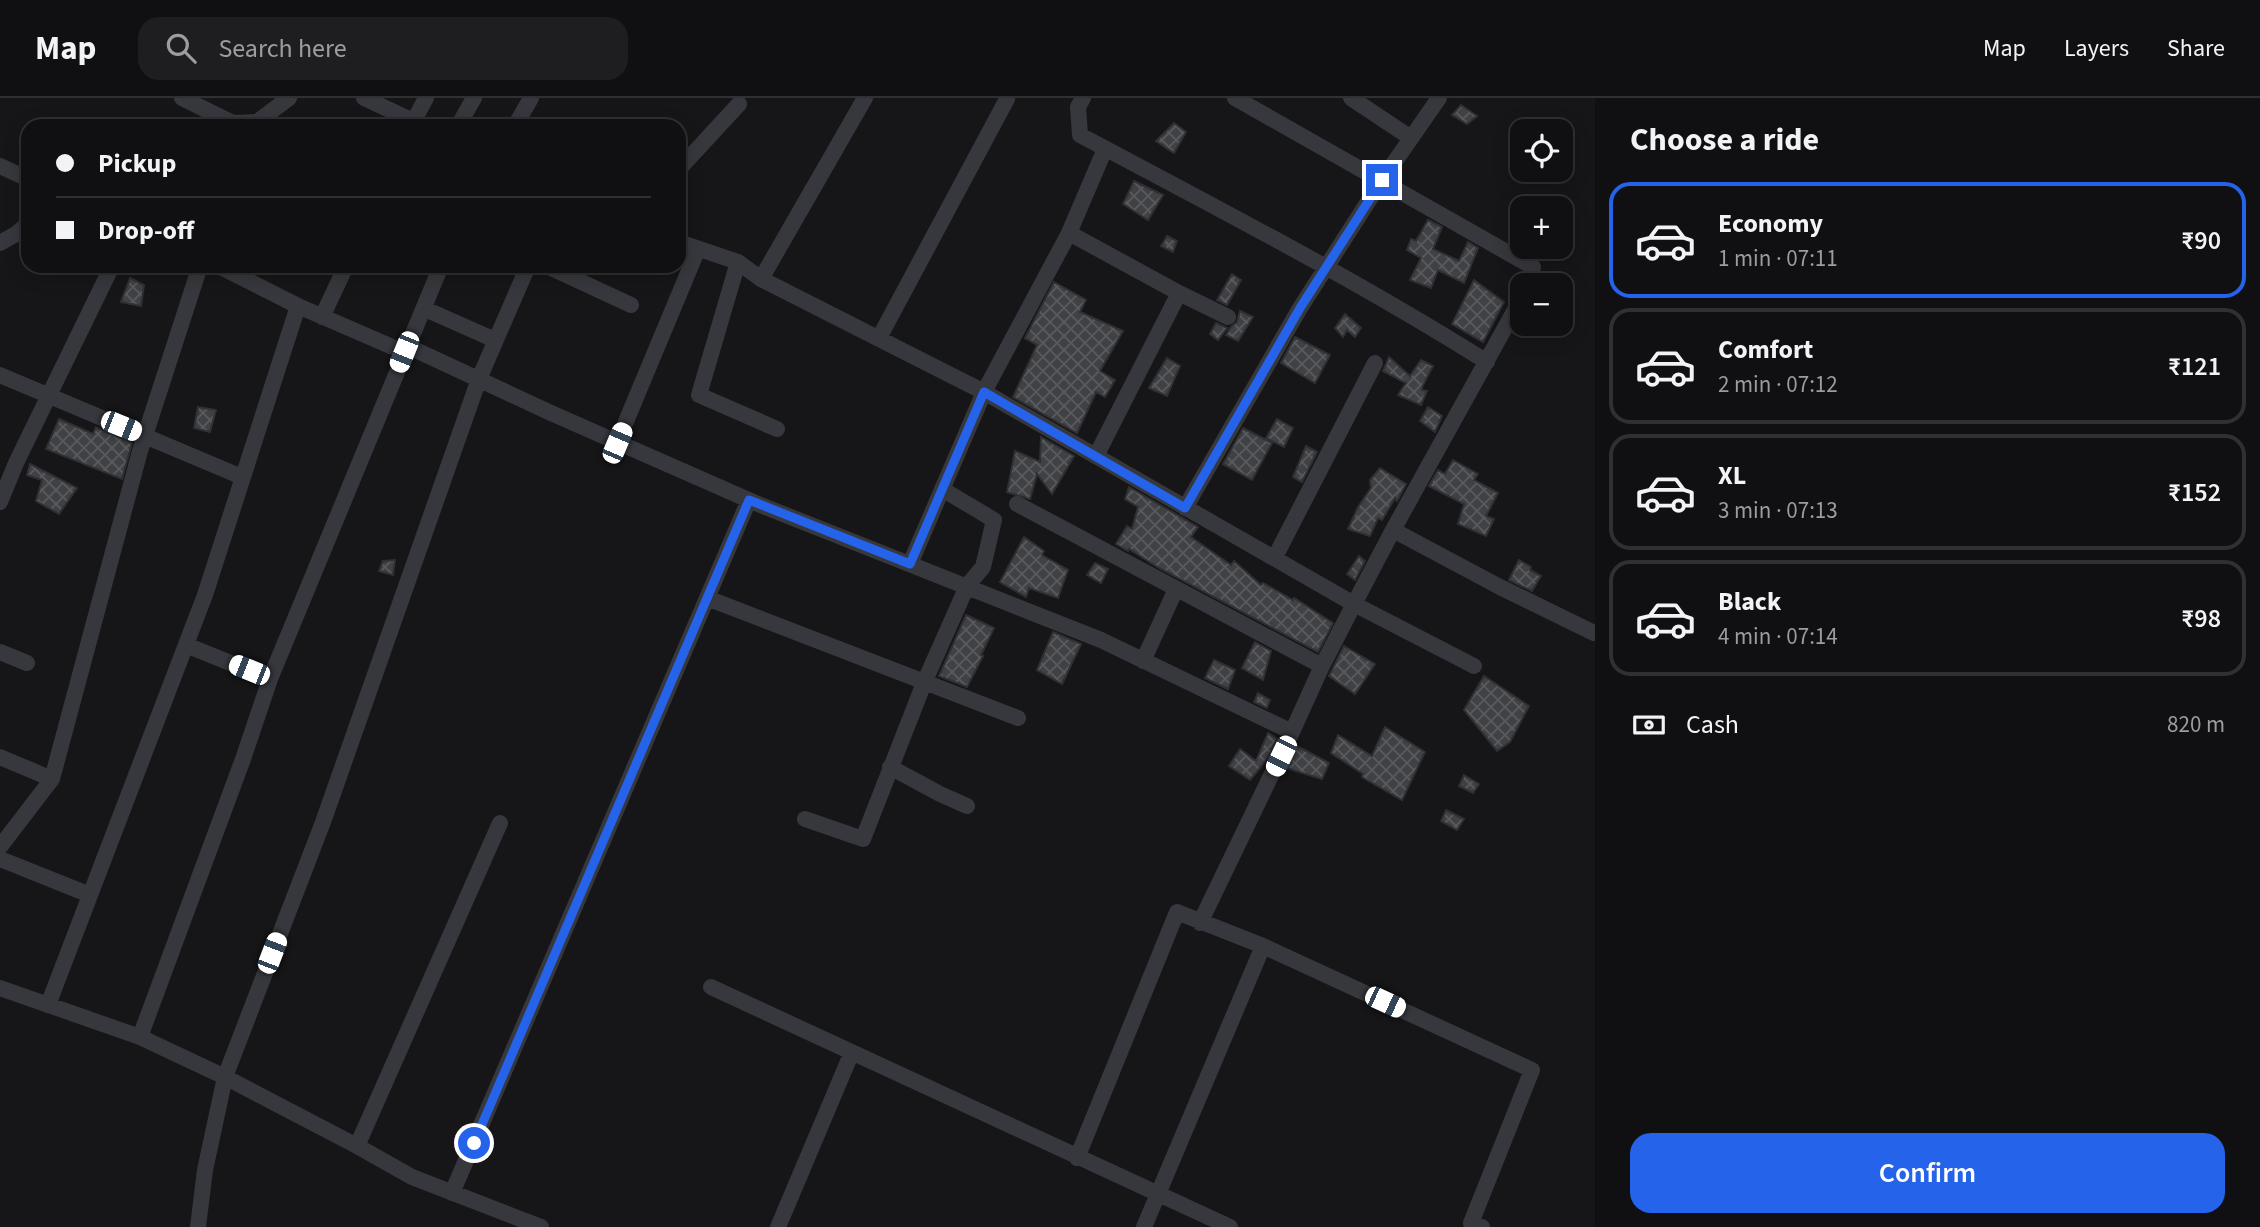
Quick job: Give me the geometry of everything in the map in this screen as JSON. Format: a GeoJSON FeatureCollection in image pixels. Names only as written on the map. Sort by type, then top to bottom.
{"type":"FeatureCollection","features":[{"type":"Feature","properties":{"kind":"street"},"geometry":{"type":"LineString","coordinates":[[183,98],[222,119]]}},
{"type":"Feature","properties":{"kind":"street"},"geometry":{"type":"LineString","coordinates":[[261,119],[289,98]]}},
{"type":"Feature","properties":{"kind":"street"},"geometry":{"type":"LineString","coordinates":[[364,98],[406,119]]}},
{"type":"Feature","properties":{"kind":"street"},"geometry":{"type":"LineString","coordinates":[[418,119],[426,98]]}},
{"type":"Feature","properties":{"kind":"street"},"geometry":{"type":"LineString","coordinates":[[462,119],[474,98]]}},
{"type":"Feature","properties":{"kind":"street"},"geometry":{"type":"LineString","coordinates":[[518,119],[531,98]]}},
{"type":"Feature","properties":{"kind":"street"},"geometry":{"type":"LineString","coordinates":[[761,279],[864,98]]}},
{"type":"Feature","properties":{"kind":"street"},"geometry":{"type":"LineString","coordinates":[[1083,98],[1078,107],[1080,135],[1325,267],[1487,362]]}},
{"type":"Feature","properties":{"kind":"street"},"geometry":{"type":"LineString","coordinates":[[1235,98],[1533,267],[1531,273]]}},
{"type":"Feature","properties":{"kind":"street"},"geometry":{"type":"LineString","coordinates":[[1351,98],[1411,138]]}},
{"type":"Feature","properties":{"kind":"street"},"geometry":{"type":"LineString","coordinates":[[1185,508],[1325,267],[1439,98]]}},
{"type":"Feature","properties":{"kind":"street"},"geometry":{"type":"LineString","coordinates":[[879,338],[1007,99]]}},
{"type":"Feature","properties":{"kind":"street"},"geometry":{"type":"LineString","coordinates":[[686,161],[738,100]]}},
{"type":"Feature","properties":{"kind":"street"},"geometry":{"type":"LineString","coordinates":[[910,564],[984,392],[1069,233],[1105,149]]}},
{"type":"Feature","properties":{"kind":"street"},"geometry":{"type":"LineString","coordinates":[[0,166],[21,176]]}},
{"type":"Feature","properties":{"kind":"street"},"geometry":{"type":"LineString","coordinates":[[0,243],[21,229]]}},
{"type":"Feature","properties":{"kind":"street"},"geometry":{"type":"LineString","coordinates":[[1069,233],[1228,317]]}},
{"type":"Feature","properties":{"kind":"street"},"geometry":{"type":"LineString","coordinates":[[686,245],[738,262],[761,279],[984,392],[1354,604],[1474,666]]}},
{"type":"Feature","properties":{"kind":"street"},"geometry":{"type":"LineString","coordinates":[[617,443],[698,249]]}},
{"type":"Feature","properties":{"kind":"street"},"geometry":{"type":"LineString","coordinates":[[738,262],[699,395],[777,429]]}},
{"type":"Feature","properties":{"kind":"street"},"geometry":{"type":"LineString","coordinates":[[0,502],[16,463],[109,273]]}},
{"type":"Feature","properties":{"kind":"street"},"geometry":{"type":"LineString","coordinates":[[0,847],[52,779],[145,436],[198,273]]}},
{"type":"Feature","properties":{"kind":"street"},"geometry":{"type":"LineString","coordinates":[[233,273],[322,317],[479,379],[749,500],[1101,640],[1292,732]]}},
{"type":"Feature","properties":{"kind":"street"},"geometry":{"type":"LineString","coordinates":[[322,317],[343,273]]}},
{"type":"Feature","properties":{"kind":"street"},"geometry":{"type":"LineString","coordinates":[[140,1037],[270,679],[438,273]]}},
{"type":"Feature","properties":{"kind":"street"},"geometry":{"type":"LineString","coordinates":[[198,1227],[205,1170],[225,1077],[328,809],[479,379],[525,273]]}},
{"type":"Feature","properties":{"kind":"street"},"geometry":{"type":"LineString","coordinates":[[562,273],[631,305]]}},
{"type":"Feature","properties":{"kind":"street"},"geometry":{"type":"LineString","coordinates":[[1096,456],[1179,293]]}},
{"type":"Feature","properties":{"kind":"street"},"geometry":{"type":"LineString","coordinates":[[48,1005],[205,594],[298,306]]}},
{"type":"Feature","properties":{"kind":"street"},"geometry":{"type":"LineString","coordinates":[[425,309],[495,340]]}},
{"type":"Feature","properties":{"kind":"street"},"geometry":{"type":"LineString","coordinates":[[1200,923],[1322,666],[1393,530],[1510,319]]}},
{"type":"Feature","properties":{"kind":"street"},"geometry":{"type":"LineString","coordinates":[[1275,557],[1375,363]]}},
{"type":"Feature","properties":{"kind":"street"},"geometry":{"type":"LineString","coordinates":[[0,375],[242,477]]}},
{"type":"Feature","properties":{"kind":"street"},"geometry":{"type":"LineString","coordinates":[[0,457],[16,463]]}},
{"type":"Feature","properties":{"kind":"street"},"geometry":{"type":"LineString","coordinates":[[805,819],[863,839],[924,683],[967,586],[984,567],[995,520],[942,489]]}},
{"type":"Feature","properties":{"kind":"street"},"geometry":{"type":"LineString","coordinates":[[452,1193],[749,500]]}},
{"type":"Feature","properties":{"kind":"street"},"geometry":{"type":"LineString","coordinates":[[1017,504],[1322,666]]}},
{"type":"Feature","properties":{"kind":"street"},"geometry":{"type":"LineString","coordinates":[[1393,530],[1594,633]]}},
{"type":"Feature","properties":{"kind":"street"},"geometry":{"type":"LineString","coordinates":[[1143,661],[1176,589]]}},
{"type":"Feature","properties":{"kind":"street"},"geometry":{"type":"LineString","coordinates":[[707,598],[1018,718]]}},
{"type":"Feature","properties":{"kind":"street"},"geometry":{"type":"LineString","coordinates":[[186,645],[270,679]]}},
{"type":"Feature","properties":{"kind":"street"},"geometry":{"type":"LineString","coordinates":[[0,652],[27,663]]}},
{"type":"Feature","properties":{"kind":"street"},"geometry":{"type":"LineString","coordinates":[[0,757],[52,779]]}},
{"type":"Feature","properties":{"kind":"street"},"geometry":{"type":"LineString","coordinates":[[891,768],[967,806]]}},
{"type":"Feature","properties":{"kind":"street"},"geometry":{"type":"LineString","coordinates":[[357,1146],[500,823]]}},
{"type":"Feature","properties":{"kind":"street"},"geometry":{"type":"LineString","coordinates":[[0,859],[90,895]]}},
{"type":"Feature","properties":{"kind":"street"},"geometry":{"type":"LineString","coordinates":[[1077,1158],[1177,912],[1263,946],[1532,1070],[1474,1225]]}},
{"type":"Feature","properties":{"kind":"street"},"geometry":{"type":"LineString","coordinates":[[1144,1227],[1263,946]]}},
{"type":"Feature","properties":{"kind":"street"},"geometry":{"type":"LineString","coordinates":[[711,987],[1230,1227]]}},
{"type":"Feature","properties":{"kind":"street"},"geometry":{"type":"LineString","coordinates":[[0,988],[140,1037],[225,1077],[412,1177],[541,1227]]}},
{"type":"Feature","properties":{"kind":"street"},"geometry":{"type":"LineString","coordinates":[[778,1227],[852,1052]]}},
{"type":"Feature","properties":{"kind":"building"},"geometry":{"type":"Polygon","coordinates":[[[1461,105],[1477,116],[1467,124],[1452,115],[1461,105]]]}},
{"type":"Feature","properties":{"kind":"building"},"geometry":{"type":"Polygon","coordinates":[[[1174,123],[1186,132],[1174,153],[1156,141],[1174,123]]]}},
{"type":"Feature","properties":{"kind":"building"},"geometry":{"type":"Polygon","coordinates":[[[1134,181],[1163,195],[1148,220],[1123,204],[1134,181]]]}},
{"type":"Feature","properties":{"kind":"building"},"geometry":{"type":"Polygon","coordinates":[[[1428,220],[1442,227],[1433,249],[1459,261],[1468,242],[1478,248],[1464,283],[1438,270],[1431,288],[1410,280],[1421,258],[1407,250],[1411,239],[1416,241],[1428,220]]]}},
{"type":"Feature","properties":{"kind":"building"},"geometry":{"type":"Polygon","coordinates":[[[1167,236],[1177,241],[1173,252],[1161,246],[1167,236]]]}},
{"type":"Feature","properties":{"kind":"building"},"geometry":{"type":"Polygon","coordinates":[[[1232,274],[1241,280],[1227,305],[1217,300],[1232,274]]]}},
{"type":"Feature","properties":{"kind":"building"},"geometry":{"type":"Polygon","coordinates":[[[130,278],[144,285],[141,306],[121,302],[130,278]]]}},
{"type":"Feature","properties":{"kind":"building"},"geometry":{"type":"Polygon","coordinates":[[[1474,280],[1504,302],[1483,342],[1452,324],[1474,280]]]}},
{"type":"Feature","properties":{"kind":"building"},"geometry":{"type":"Polygon","coordinates":[[[1054,282],[1086,300],[1080,312],[1123,331],[1100,371],[1115,380],[1105,397],[1096,392],[1077,433],[1013,397],[1037,345],[1025,338],[1054,282]]]}},
{"type":"Feature","properties":{"kind":"building"},"geometry":{"type":"Polygon","coordinates":[[[1240,311],[1253,317],[1238,341],[1226,335],[1237,322],[1240,311]]]}},
{"type":"Feature","properties":{"kind":"building"},"geometry":{"type":"Polygon","coordinates":[[[1345,314],[1361,328],[1355,337],[1347,330],[1343,337],[1335,328],[1345,314]]]}},
{"type":"Feature","properties":{"kind":"building"},"geometry":{"type":"Polygon","coordinates":[[[1216,323],[1227,328],[1218,340],[1210,334],[1216,323]]]}},
{"type":"Feature","properties":{"kind":"building"},"geometry":{"type":"Polygon","coordinates":[[[1295,337],[1330,355],[1315,383],[1281,363],[1295,337]]]}},
{"type":"Feature","properties":{"kind":"building"},"geometry":{"type":"Polygon","coordinates":[[[1389,357],[1410,376],[1421,360],[1433,366],[1422,387],[1422,390],[1427,391],[1421,405],[1398,395],[1406,383],[1383,371],[1389,357]]]}},
{"type":"Feature","properties":{"kind":"building"},"geometry":{"type":"Polygon","coordinates":[[[1167,358],[1180,366],[1167,396],[1149,388],[1167,358]]]}},
{"type":"Feature","properties":{"kind":"building"},"geometry":{"type":"Polygon","coordinates":[[[198,407],[216,410],[210,432],[194,428],[198,407]]]}},
{"type":"Feature","properties":{"kind":"building"},"geometry":{"type":"Polygon","coordinates":[[[1428,407],[1442,416],[1435,432],[1420,421],[1428,407]]]}},
{"type":"Feature","properties":{"kind":"building"},"geometry":{"type":"Polygon","coordinates":[[[59,419],[93,434],[96,427],[132,443],[122,479],[46,449],[59,419]]]}},
{"type":"Feature","properties":{"kind":"building"},"geometry":{"type":"Polygon","coordinates":[[[1277,419],[1293,428],[1284,447],[1266,438],[1277,419]]]}},
{"type":"Feature","properties":{"kind":"building"},"geometry":{"type":"Polygon","coordinates":[[[1243,428],[1272,443],[1252,480],[1223,464],[1243,428]]]}},
{"type":"Feature","properties":{"kind":"building"},"geometry":{"type":"Polygon","coordinates":[[[1041,437],[1074,456],[1052,494],[1037,474],[1030,499],[1007,492],[1015,451],[1040,462],[1041,437]]]}},
{"type":"Feature","properties":{"kind":"building"},"geometry":{"type":"Polygon","coordinates":[[[1306,446],[1317,452],[1302,482],[1293,477],[1306,446]]]}},
{"type":"Feature","properties":{"kind":"building"},"geometry":{"type":"Polygon","coordinates":[[[1453,460],[1478,474],[1474,480],[1498,493],[1486,516],[1494,519],[1486,536],[1458,524],[1464,504],[1429,486],[1438,470],[1445,474],[1453,460]]]}},
{"type":"Feature","properties":{"kind":"building"},"geometry":{"type":"Polygon","coordinates":[[[30,464],[77,488],[59,514],[36,501],[42,480],[27,475],[30,464]]]}},
{"type":"Feature","properties":{"kind":"building"},"geometry":{"type":"Polygon","coordinates":[[[1380,468],[1406,484],[1382,520],[1378,518],[1370,536],[1348,529],[1371,488],[1370,480],[1380,468]]]}},
{"type":"Feature","properties":{"kind":"building"},"geometry":{"type":"Polygon","coordinates":[[[1129,487],[1198,527],[1191,537],[1231,565],[1234,561],[1261,585],[1263,583],[1293,600],[1294,598],[1333,623],[1318,652],[1116,544],[1127,526],[1132,529],[1138,507],[1125,499],[1129,487]]]}},
{"type":"Feature","properties":{"kind":"building"},"geometry":{"type":"Polygon","coordinates":[[[1024,537],[1044,551],[1042,555],[1068,570],[1058,598],[1029,588],[1026,597],[1000,582],[1024,537]]]}},
{"type":"Feature","properties":{"kind":"building"},"geometry":{"type":"Polygon","coordinates":[[[1359,556],[1365,561],[1355,580],[1347,574],[1359,556]]]}},
{"type":"Feature","properties":{"kind":"building"},"geometry":{"type":"Polygon","coordinates":[[[395,560],[393,575],[379,571],[383,561],[395,560]]]}},
{"type":"Feature","properties":{"kind":"building"},"geometry":{"type":"Polygon","coordinates":[[[1519,560],[1541,576],[1532,591],[1509,580],[1519,560]]]}},
{"type":"Feature","properties":{"kind":"building"},"geometry":{"type":"Polygon","coordinates":[[[1095,563],[1108,569],[1101,583],[1087,575],[1095,563]]]}},
{"type":"Feature","properties":{"kind":"building"},"geometry":{"type":"Polygon","coordinates":[[[966,615],[994,628],[967,687],[939,676],[966,615]]]}},
{"type":"Feature","properties":{"kind":"building"},"geometry":{"type":"Polygon","coordinates":[[[1053,632],[1081,644],[1062,684],[1037,670],[1053,632]]]}},
{"type":"Feature","properties":{"kind":"building"},"geometry":{"type":"Polygon","coordinates":[[[1255,642],[1271,651],[1263,680],[1242,668],[1255,642]]]}},
{"type":"Feature","properties":{"kind":"building"},"geometry":{"type":"Polygon","coordinates":[[[1344,646],[1375,664],[1355,694],[1329,676],[1344,646]]]}},
{"type":"Feature","properties":{"kind":"building"},"geometry":{"type":"Polygon","coordinates":[[[1214,660],[1235,670],[1228,689],[1205,678],[1214,660]]]}},
{"type":"Feature","properties":{"kind":"building"},"geometry":{"type":"Polygon","coordinates":[[[1484,676],[1529,706],[1510,742],[1497,751],[1464,710],[1484,676]]]}},
{"type":"Feature","properties":{"kind":"building"},"geometry":{"type":"Polygon","coordinates":[[[1258,693],[1270,700],[1267,708],[1254,702],[1258,693]]]}},
{"type":"Feature","properties":{"kind":"building"},"geometry":{"type":"Polygon","coordinates":[[[1385,727],[1425,752],[1402,800],[1362,777],[1363,774],[1331,753],[1338,735],[1372,756],[1385,727]]]}},
{"type":"Feature","properties":{"kind":"building"},"geometry":{"type":"Polygon","coordinates":[[[1268,733],[1277,739],[1268,758],[1250,780],[1229,766],[1240,749],[1256,761],[1268,733]]]}},
{"type":"Feature","properties":{"kind":"building"},"geometry":{"type":"Polygon","coordinates":[[[1297,746],[1329,763],[1322,779],[1286,768],[1297,746]]]}},
{"type":"Feature","properties":{"kind":"building"},"geometry":{"type":"Polygon","coordinates":[[[1464,775],[1479,784],[1473,793],[1459,786],[1464,775]]]}},
{"type":"Feature","properties":{"kind":"building"},"geometry":{"type":"Polygon","coordinates":[[[1446,810],[1464,819],[1457,830],[1441,821],[1446,810]]]}},
{"type":"Feature","properties":{"kind":"route"},"geometry":{"type":"LineString","coordinates":[[474,1143],[749,500],[910,564],[984,392],[1185,508],[1300,308],[1382,180]]}}]}
